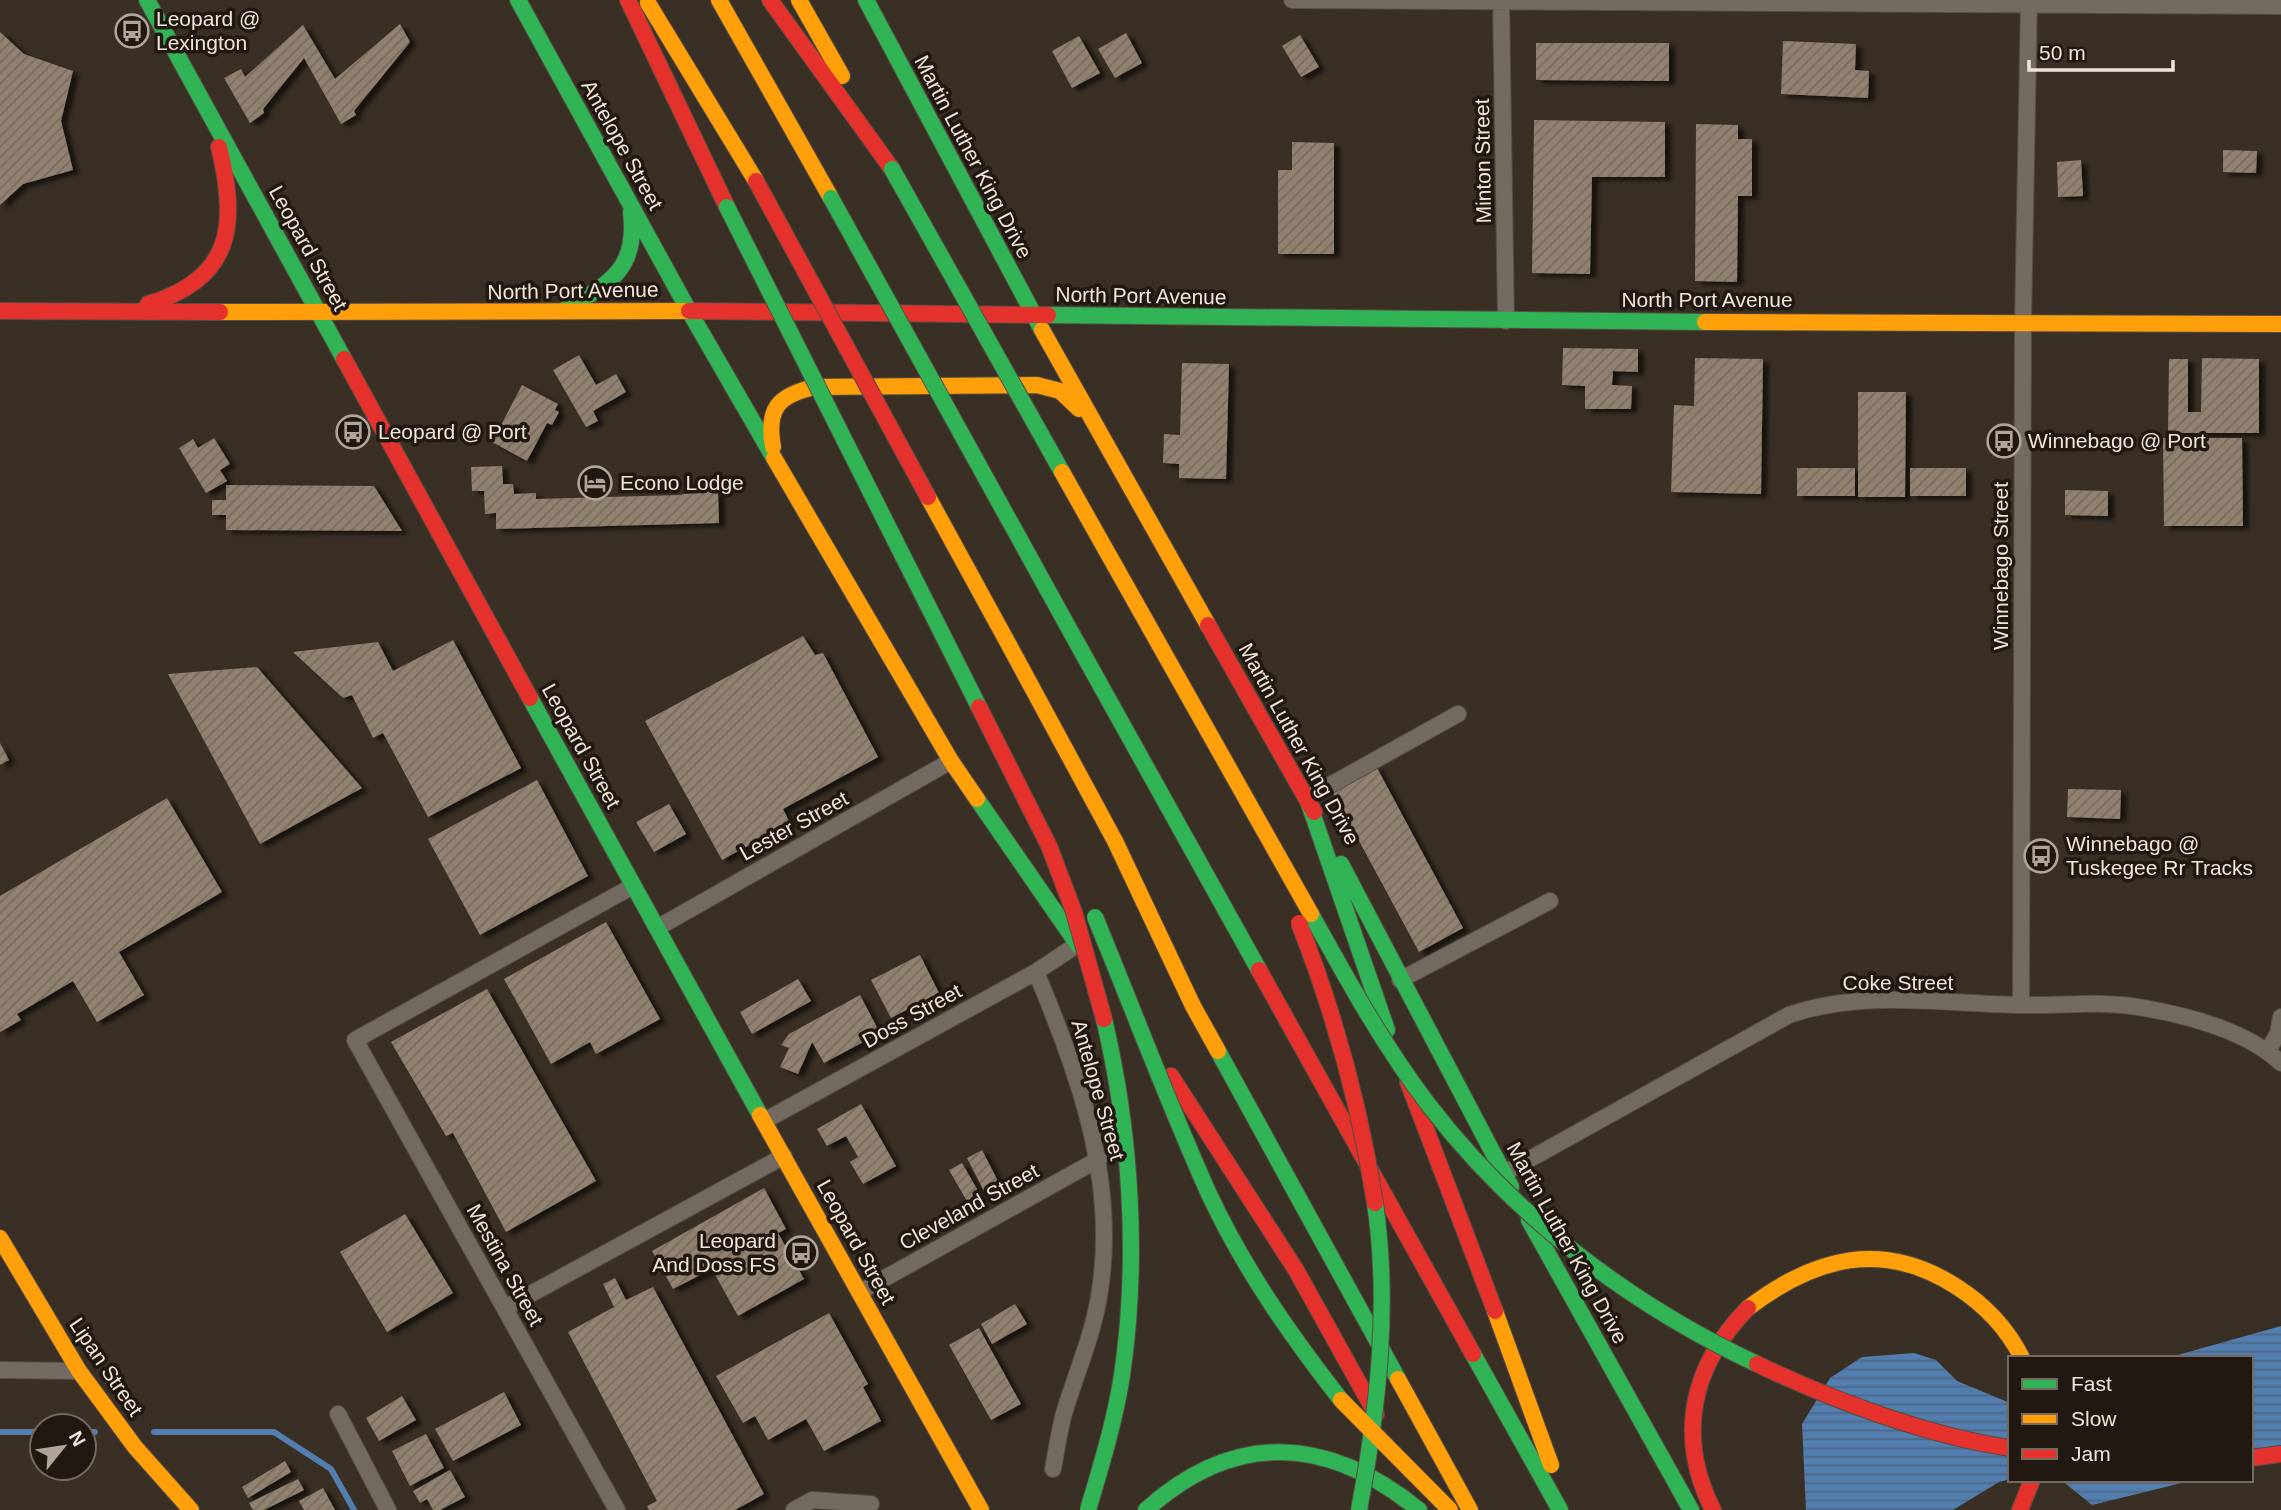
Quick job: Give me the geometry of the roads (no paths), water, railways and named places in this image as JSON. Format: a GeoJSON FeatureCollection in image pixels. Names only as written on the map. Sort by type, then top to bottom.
{"type":"FeatureCollection","features":[{"type":"Feature","properties":{"kind":"main road","name":"Leopard Street"},"geometry":{"type":"LineString","coordinates":[[147,0],[633,886],[982,1510]]}},
{"type":"Feature","properties":{"kind":"main road","name":"Antelope Street"},"geometry":{"type":"LineString","coordinates":[[518,0],[689,311],[951,761],[1135,1022],[1296,1270],[1430,1510]]}},
{"type":"Feature","properties":{"kind":"main road"},"geometry":{"type":"LineString","coordinates":[[628,0],[727,207],[983,715],[1065,852],[1205,1183],[1249,1268],[1290,1334],[1353,1415],[1450,1510]]}},
{"type":"Feature","properties":{"kind":"main road"},"geometry":{"type":"LineString","coordinates":[[646,0],[756,181],[1115,841],[1194,1006],[1470,1510]]}},
{"type":"Feature","properties":{"kind":"main road"},"geometry":{"type":"LineString","coordinates":[[719,0],[1561,1510]]}},
{"type":"Feature","properties":{"kind":"main road"},"geometry":{"type":"LineString","coordinates":[[770,0],[892,169]]}},
{"type":"Feature","properties":{"kind":"main road"},"geometry":{"type":"LineString","coordinates":[[799,0],[1228,767],[1276,845],[1359,998],[1428,1104],[1498,1185],[1595,1269],[1684,1326],[1749,1361],[1830,1398],[1909,1423],[2008,1448]]}},
{"type":"Feature","properties":{"kind":"main road","name":"Martin Luther King Drive"},"geometry":{"type":"LineString","coordinates":[[866,0],[1033,316],[1307,798],[1503,1174],[1691,1510]]}},
{"type":"Feature","properties":{"kind":"main road"},"geometry":{"type":"LineString","coordinates":[[103,311],[153,303],[177,295],[199,282],[212,269],[221,253],[228,208],[224,165],[216,139],[184,68]]}},
{"type":"Feature","properties":{"kind":"main road"},"geometry":{"type":"LineString","coordinates":[[564,310],[604,286],[624,266],[632,251],[635,231],[629,202]]}},
{"type":"Feature","properties":{"kind":"main road","name":"North Port Avenue"},"geometry":{"type":"LineString","coordinates":[[0,311],[564,310],[1506,321],[2281,324]]}},
{"type":"Feature","properties":{"kind":"main road"},"geometry":{"type":"LineString","coordinates":[[775,456],[769,430],[770,418],[779,401],[792,391],[815,387],[1037,385],[1060,391],[1102,435]]}},
{"type":"Feature","properties":{"kind":"main road"},"geometry":{"type":"LineString","coordinates":[[1228,767],[1319,970],[1345,1047],[1362,1115],[1377,1204],[1382,1272],[1380,1364],[1369,1466],[1359,1510]]}},
{"type":"Feature","properties":{"kind":"main road"},"geometry":{"type":"LineString","coordinates":[[1019,777],[1083,933],[1105,1009],[1122,1103],[1131,1213],[1128,1314],[1119,1390],[1106,1450],[1088,1510]]}},
{"type":"Feature","properties":{"kind":"main road"},"geometry":{"type":"LineString","coordinates":[[1307,798],[1371,989],[1545,1440],[1561,1510]]}},
{"type":"Feature","properties":{"kind":"main road","name":"Lipan Street"},"geometry":{"type":"LineString","coordinates":[[0,1238],[79,1371],[135,1447],[191,1510]]}},
{"type":"Feature","properties":{"kind":"main road"},"geometry":{"type":"LineString","coordinates":[[1713,1510],[1697,1478],[1692,1455],[1692,1426],[1699,1388],[1714,1349],[1732,1324],[1753,1300],[1784,1280],[1825,1263],[1870,1257],[1899,1260],[1938,1275],[1969,1295],[1994,1316],[2016,1344],[2021,1356]]}},
{"type":"Feature","properties":{"kind":"main road"},"geometry":{"type":"LineString","coordinates":[[1146,1510],[1190,1474],[1214,1462],[1240,1455],[1271,1452],[1298,1453],[1348,1465],[1391,1487],[1419,1510]]}},
{"type":"Feature","properties":{"kind":"main road"},"geometry":{"type":"LineString","coordinates":[[2253,1458],[2281,1454]]}},
{"type":"Feature","properties":{"kind":"main road"},"geometry":{"type":"LineString","coordinates":[[2020,1510],[2031,1482]]}},
{"type":"Feature","properties":{"kind":"street"},"geometry":{"type":"LineString","coordinates":[[1292,0],[2029,2],[2281,6]]}},
{"type":"Feature","properties":{"kind":"street","name":"Minton Street"},"geometry":{"type":"LineString","coordinates":[[1502,1],[1506,321]]}},
{"type":"Feature","properties":{"kind":"street","name":"Winnebago Street"},"geometry":{"type":"LineString","coordinates":[[2021,1005],[2023,322],[2029,2]]}},
{"type":"Feature","properties":{"kind":"street"},"geometry":{"type":"LineString","coordinates":[[1307,798],[1458,714]]}},
{"type":"Feature","properties":{"kind":"street","name":"Lester Street"},"geometry":{"type":"LineString","coordinates":[[657,928],[951,761]]}},
{"type":"Feature","properties":{"kind":"street","name":"Mestina Street"},"geometry":{"type":"LineString","coordinates":[[617,1510],[355,1040],[633,886]]}},
{"type":"Feature","properties":{"kind":"street"},"geometry":{"type":"LineString","coordinates":[[1400,980],[1550,901]]}},
{"type":"Feature","properties":{"kind":"street","name":"Doss Street"},"geometry":{"type":"LineString","coordinates":[[764,1121],[1036,972],[1078,944]]}},
{"type":"Feature","properties":{"kind":"street","name":"Antelope Street"},"geometry":{"type":"LineString","coordinates":[[1036,972],[1059,1027],[1099,1159],[1104,1243],[1100,1290],[1091,1331],[1063,1417],[1053,1469]]}},
{"type":"Feature","properties":{"kind":"street","name":"Coke Street"},"geometry":{"type":"LineString","coordinates":[[1503,1174],[1789,1015],[1814,1006],[1866,1000],[2140,1007],[2186,1016],[2268,1051],[2281,1063]]}},
{"type":"Feature","properties":{"kind":"street"},"geometry":{"type":"LineString","coordinates":[[2268,1051],[2278,1033],[2281,1017]]}},
{"type":"Feature","properties":{"kind":"street"},"geometry":{"type":"LineString","coordinates":[[505,1308],[783,1156]]}},
{"type":"Feature","properties":{"kind":"street","name":"Cleveland Street"},"geometry":{"type":"LineString","coordinates":[[860,1292],[1099,1159]]}},
{"type":"Feature","properties":{"kind":"street"},"geometry":{"type":"LineString","coordinates":[[0,1370],[79,1371]]}},
{"type":"Feature","properties":{"kind":"street"},"geometry":{"type":"LineString","coordinates":[[338,1414],[388,1510]]}},
{"type":"Feature","properties":{"kind":"street"},"geometry":{"type":"LineString","coordinates":[[794,1510],[812,1500],[872,1504]]}},
{"type":"Feature","properties":{"kind":"water"},"geometry":{"type":"Polygon","coordinates":[[[2281,1326],[2281,1457],[2253,1464],[2253,1356],[2174,1356],[2281,1326]]]}},
{"type":"Feature","properties":{"kind":"water"},"geometry":{"type":"Polygon","coordinates":[[[1914,1353],[1936,1360],[1957,1381],[2008,1402],[2008,1480],[1999,1482],[1953,1510],[1806,1510],[1802,1424],[1830,1378],[1862,1357],[1914,1353]]]}},
{"type":"Feature","properties":{"kind":"water"},"geometry":{"type":"Polygon","coordinates":[[[2063,1482],[2186,1482],[2092,1505],[2063,1482]]]}},
{"type":"Feature","properties":{"kind":"waterway"},"geometry":{"type":"LineString","coordinates":[[0,1432],[28,1432]]}},
{"type":"Feature","properties":{"kind":"waterway"},"geometry":{"type":"LineString","coordinates":[[154,1432],[274,1432],[331,1469],[354,1510]]}},
{"type":"Feature","properties":{"kind":"place","name":"Leopard @ Lexington"},"geometry":{"type":"Point","coordinates":[132,31]}},
{"type":"Feature","properties":{"kind":"place","name":"Leopard @ Port"},"geometry":{"type":"Point","coordinates":[353,432]}},
{"type":"Feature","properties":{"kind":"place","name":"Winnebago @ Port"},"geometry":{"type":"Point","coordinates":[2004,441]}},
{"type":"Feature","properties":{"kind":"place","name":"Econo Lodge"},"geometry":{"type":"Point","coordinates":[595,483]}},
{"type":"Feature","properties":{"kind":"place","name":"Winnebago @ Tuskegee Rr Tracks"},"geometry":{"type":"Point","coordinates":[2041,856]}},
{"type":"Feature","properties":{"kind":"place","name":"Leopard And Doss FS"},"geometry":{"type":"Point","coordinates":[801,1253]}}]}
